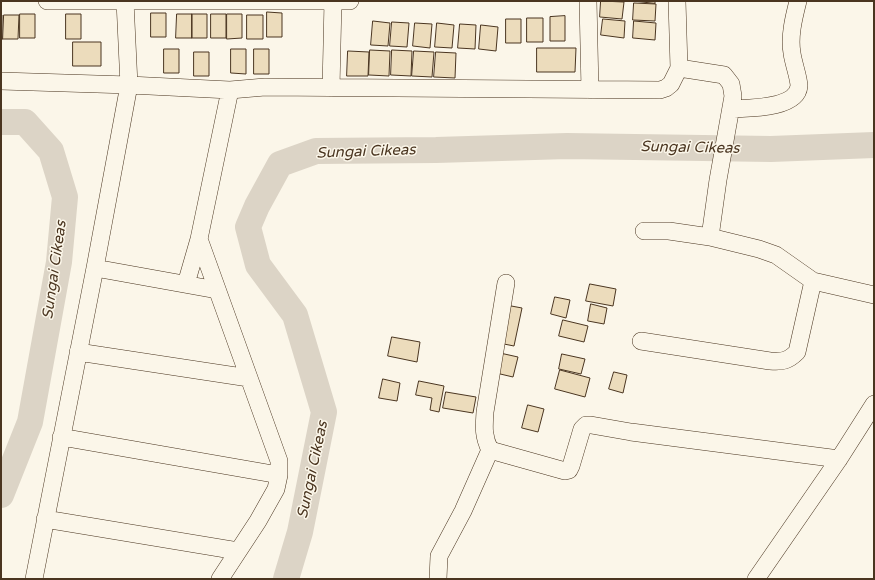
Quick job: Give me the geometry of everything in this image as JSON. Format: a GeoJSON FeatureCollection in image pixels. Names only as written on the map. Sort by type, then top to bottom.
{"type":"FeatureCollection","features":[{"type":"Feature","properties":{"kind":"street"},"geometry":{"type":"LineString","coordinates":[[47,1],[350,1]]}},
{"type":"Feature","properties":{"kind":"street"},"geometry":{"type":"LineString","coordinates":[[34,579],[129,85],[125,1]]}},
{"type":"Feature","properties":{"kind":"street"},"geometry":{"type":"LineString","coordinates":[[331,88],[333,1]]}},
{"type":"Feature","properties":{"kind":"street"},"geometry":{"type":"LineString","coordinates":[[588,1],[590,90]]}},
{"type":"Feature","properties":{"kind":"street"},"geometry":{"type":"LineString","coordinates":[[1,81],[230,90],[265,87],[660,90],[671,84],[678,68],[677,1]]}},
{"type":"Feature","properties":{"kind":"street"},"geometry":{"type":"LineString","coordinates":[[731,113],[779,104],[791,99],[797,93],[799,83],[791,51],[794,15],[798,1]]}},
{"type":"Feature","properties":{"kind":"street"},"geometry":{"type":"LineString","coordinates":[[678,68],[714,72],[724,75],[731,84],[733,96],[731,113],[718,180],[710,237]]}},
{"type":"Feature","properties":{"kind":"street"},"geometry":{"type":"LineString","coordinates":[[186,284],[199,239],[230,90]]}},
{"type":"Feature","properties":{"kind":"street"},"geometry":{"type":"LineString","coordinates":[[644,231],[669,231],[710,237],[759,249],[776,255],[813,282],[874,295]]}},
{"type":"Feature","properties":{"kind":"street"},"geometry":{"type":"LineString","coordinates":[[199,239],[279,461],[279,475],[276,488],[258,521],[220,579]]}},
{"type":"Feature","properties":{"kind":"street"},"geometry":{"type":"LineString","coordinates":[[95,268],[217,290]]}},
{"type":"Feature","properties":{"kind":"street"},"geometry":{"type":"LineString","coordinates":[[641,341],[778,362],[790,359],[797,352],[813,282]]}},
{"type":"Feature","properties":{"kind":"street"},"geometry":{"type":"LineString","coordinates":[[438,579],[439,556],[462,511],[490,450],[486,441],[484,428],[506,283]]}},
{"type":"Feature","properties":{"kind":"street"},"geometry":{"type":"LineString","coordinates":[[78,352],[249,378]]}},
{"type":"Feature","properties":{"kind":"street"},"geometry":{"type":"LineString","coordinates":[[756,579],[839,459],[874,404]]}},
{"type":"Feature","properties":{"kind":"street"},"geometry":{"type":"LineString","coordinates":[[490,450],[569,470],[582,429],[586,425],[591,425],[631,432],[839,459]]}},
{"type":"Feature","properties":{"kind":"street"},"geometry":{"type":"LineString","coordinates":[[61,437],[279,475]]}},
{"type":"Feature","properties":{"kind":"street"},"geometry":{"type":"LineString","coordinates":[[45,519],[238,551]]}},
{"type":"Feature","properties":{"kind":"building"},"geometry":{"type":"Polygon","coordinates":[[[601,1],[624,2],[622,19],[600,17],[601,1]]]}},
{"type":"Feature","properties":{"kind":"building"},"geometry":{"type":"Polygon","coordinates":[[[633,1],[655,1],[655,3],[633,1]]]}},
{"type":"Feature","properties":{"kind":"building"},"geometry":{"type":"Polygon","coordinates":[[[634,3],[656,4],[655,21],[633,20],[634,3]]]}},
{"type":"Feature","properties":{"kind":"building"},"geometry":{"type":"Polygon","coordinates":[[[267,12],[282,13],[282,37],[267,37],[267,12]]]}},
{"type":"Feature","properties":{"kind":"building"},"geometry":{"type":"Polygon","coordinates":[[[151,13],[166,13],[166,37],[151,37],[151,13]]]}},
{"type":"Feature","properties":{"kind":"building"},"geometry":{"type":"Polygon","coordinates":[[[20,14],[35,14],[35,38],[20,38],[20,14]]]}},
{"type":"Feature","properties":{"kind":"building"},"geometry":{"type":"Polygon","coordinates":[[[66,14],[81,14],[81,39],[66,39],[66,14]]]}},
{"type":"Feature","properties":{"kind":"building"},"geometry":{"type":"Polygon","coordinates":[[[177,14],[192,14],[192,38],[176,38],[177,14]]]}},
{"type":"Feature","properties":{"kind":"building"},"geometry":{"type":"Polygon","coordinates":[[[192,14],[207,14],[207,38],[192,38],[192,14]]]}},
{"type":"Feature","properties":{"kind":"building"},"geometry":{"type":"Polygon","coordinates":[[[211,14],[226,14],[226,38],[211,38],[211,14]]]}},
{"type":"Feature","properties":{"kind":"building"},"geometry":{"type":"Polygon","coordinates":[[[227,14],[242,14],[242,38],[227,39],[227,14]]]}},
{"type":"Feature","properties":{"kind":"building"},"geometry":{"type":"Polygon","coordinates":[[[2,15],[2,40],[1,40],[2,15]]]}},
{"type":"Feature","properties":{"kind":"building"},"geometry":{"type":"Polygon","coordinates":[[[4,15],[19,15],[18,39],[3,39],[4,15]]]}},
{"type":"Feature","properties":{"kind":"building"},"geometry":{"type":"Polygon","coordinates":[[[247,15],[263,15],[263,39],[247,39],[247,15]]]}},
{"type":"Feature","properties":{"kind":"building"},"geometry":{"type":"Polygon","coordinates":[[[565,16],[565,41],[550,41],[550,17],[565,16]]]}},
{"type":"Feature","properties":{"kind":"building"},"geometry":{"type":"Polygon","coordinates":[[[527,18],[543,18],[543,42],[527,42],[527,18]]]}},
{"type":"Feature","properties":{"kind":"building"},"geometry":{"type":"Polygon","coordinates":[[[506,19],[521,19],[521,43],[506,43],[506,19]]]}},
{"type":"Feature","properties":{"kind":"building"},"geometry":{"type":"Polygon","coordinates":[[[603,19],[625,21],[624,38],[601,35],[603,19]]]}},
{"type":"Feature","properties":{"kind":"building"},"geometry":{"type":"Polygon","coordinates":[[[373,21],[390,23],[388,46],[371,45],[373,21]]]}},
{"type":"Feature","properties":{"kind":"building"},"geometry":{"type":"Polygon","coordinates":[[[634,21],[656,23],[655,40],[633,38],[634,21]]]}},
{"type":"Feature","properties":{"kind":"building"},"geometry":{"type":"Polygon","coordinates":[[[392,22],[409,23],[407,47],[390,46],[392,22]]]}},
{"type":"Feature","properties":{"kind":"building"},"geometry":{"type":"Polygon","coordinates":[[[415,23],[432,24],[430,48],[413,46],[415,23]]]}},
{"type":"Feature","properties":{"kind":"building"},"geometry":{"type":"Polygon","coordinates":[[[437,23],[454,25],[452,48],[435,47],[437,23]]]}},
{"type":"Feature","properties":{"kind":"building"},"geometry":{"type":"Polygon","coordinates":[[[460,24],[476,25],[475,49],[458,48],[460,24]]]}},
{"type":"Feature","properties":{"kind":"building"},"geometry":{"type":"Polygon","coordinates":[[[481,25],[498,27],[496,51],[479,49],[481,25]]]}},
{"type":"Feature","properties":{"kind":"building"},"geometry":{"type":"Polygon","coordinates":[[[73,42],[101,42],[101,66],[73,66],[73,42]]]}},
{"type":"Feature","properties":{"kind":"building"},"geometry":{"type":"Polygon","coordinates":[[[537,48],[576,48],[575,72],[537,72],[537,48]]]}},
{"type":"Feature","properties":{"kind":"building"},"geometry":{"type":"Polygon","coordinates":[[[164,49],[179,49],[179,73],[164,73],[164,49]]]}},
{"type":"Feature","properties":{"kind":"building"},"geometry":{"type":"Polygon","coordinates":[[[231,49],[246,49],[246,74],[231,73],[231,49]]]}},
{"type":"Feature","properties":{"kind":"building"},"geometry":{"type":"Polygon","coordinates":[[[254,49],[269,49],[269,74],[254,74],[254,49]]]}},
{"type":"Feature","properties":{"kind":"building"},"geometry":{"type":"Polygon","coordinates":[[[370,50],[390,51],[389,76],[369,75],[370,50]]]}},
{"type":"Feature","properties":{"kind":"building"},"geometry":{"type":"Polygon","coordinates":[[[392,50],[412,51],[411,76],[391,75],[392,50]]]}},
{"type":"Feature","properties":{"kind":"building"},"geometry":{"type":"Polygon","coordinates":[[[348,51],[369,52],[368,76],[347,76],[348,51]]]}},
{"type":"Feature","properties":{"kind":"building"},"geometry":{"type":"Polygon","coordinates":[[[414,51],[434,52],[432,77],[412,76],[414,51]]]}},
{"type":"Feature","properties":{"kind":"building"},"geometry":{"type":"Polygon","coordinates":[[[194,52],[209,52],[209,76],[194,76],[194,52]]]}},
{"type":"Feature","properties":{"kind":"building"},"geometry":{"type":"Polygon","coordinates":[[[436,52],[456,53],[455,78],[434,77],[436,52]]]}},
{"type":"Feature","properties":{"kind":"building"},"geometry":{"type":"Polygon","coordinates":[[[590,284],[616,289],[613,306],[586,301],[590,284]]]}},
{"type":"Feature","properties":{"kind":"building"},"geometry":{"type":"Polygon","coordinates":[[[555,297],[570,300],[566,318],[551,314],[555,297]]]}},
{"type":"Feature","properties":{"kind":"building"},"geometry":{"type":"Polygon","coordinates":[[[591,304],[607,308],[604,324],[588,321],[591,304]]]}},
{"type":"Feature","properties":{"kind":"building"},"geometry":{"type":"Polygon","coordinates":[[[506,305],[522,308],[514,346],[499,343],[506,305]]]}},
{"type":"Feature","properties":{"kind":"building"},"geometry":{"type":"Polygon","coordinates":[[[563,320],[588,326],[584,342],[559,336],[563,320]]]}},
{"type":"Feature","properties":{"kind":"building"},"geometry":{"type":"Polygon","coordinates":[[[392,337],[420,342],[417,362],[388,356],[392,337]]]}},
{"type":"Feature","properties":{"kind":"building"},"geometry":{"type":"Polygon","coordinates":[[[500,353],[518,357],[513,377],[496,373],[500,353]]]}},
{"type":"Feature","properties":{"kind":"building"},"geometry":{"type":"Polygon","coordinates":[[[562,354],[585,359],[581,374],[559,369],[562,354]]]}},
{"type":"Feature","properties":{"kind":"building"},"geometry":{"type":"Polygon","coordinates":[[[560,370],[590,378],[585,397],[555,389],[560,370]]]}},
{"type":"Feature","properties":{"kind":"building"},"geometry":{"type":"Polygon","coordinates":[[[614,372],[627,375],[623,393],[609,389],[614,372]]]}},
{"type":"Feature","properties":{"kind":"building"},"geometry":{"type":"Polygon","coordinates":[[[383,379],[400,383],[397,401],[379,398],[383,379]]]}},
{"type":"Feature","properties":{"kind":"building"},"geometry":{"type":"Polygon","coordinates":[[[419,381],[444,386],[439,412],[430,410],[432,398],[416,395],[419,381]]]}},
{"type":"Feature","properties":{"kind":"building"},"geometry":{"type":"Polygon","coordinates":[[[446,392],[476,397],[473,413],[443,408],[446,392]]]}},
{"type":"Feature","properties":{"kind":"building"},"geometry":{"type":"Polygon","coordinates":[[[528,405],[544,409],[538,432],[522,428],[528,405]]]}},
{"type":"Feature","properties":{"kind":"waterway","name":"Sungai Cikeas"},"geometry":{"type":"LineString","coordinates":[[1,122],[25,122],[51,151],[65,197],[59,262],[30,422],[1,495]]}},
{"type":"Feature","properties":{"kind":"waterway","name":"Sungai Cikeas"},"geometry":{"type":"LineString","coordinates":[[286,579],[300,532],[324,412],[295,315],[258,265],[248,227],[257,206],[280,164],[316,151],[436,150],[567,146],[771,149],[874,145]]}}]}
